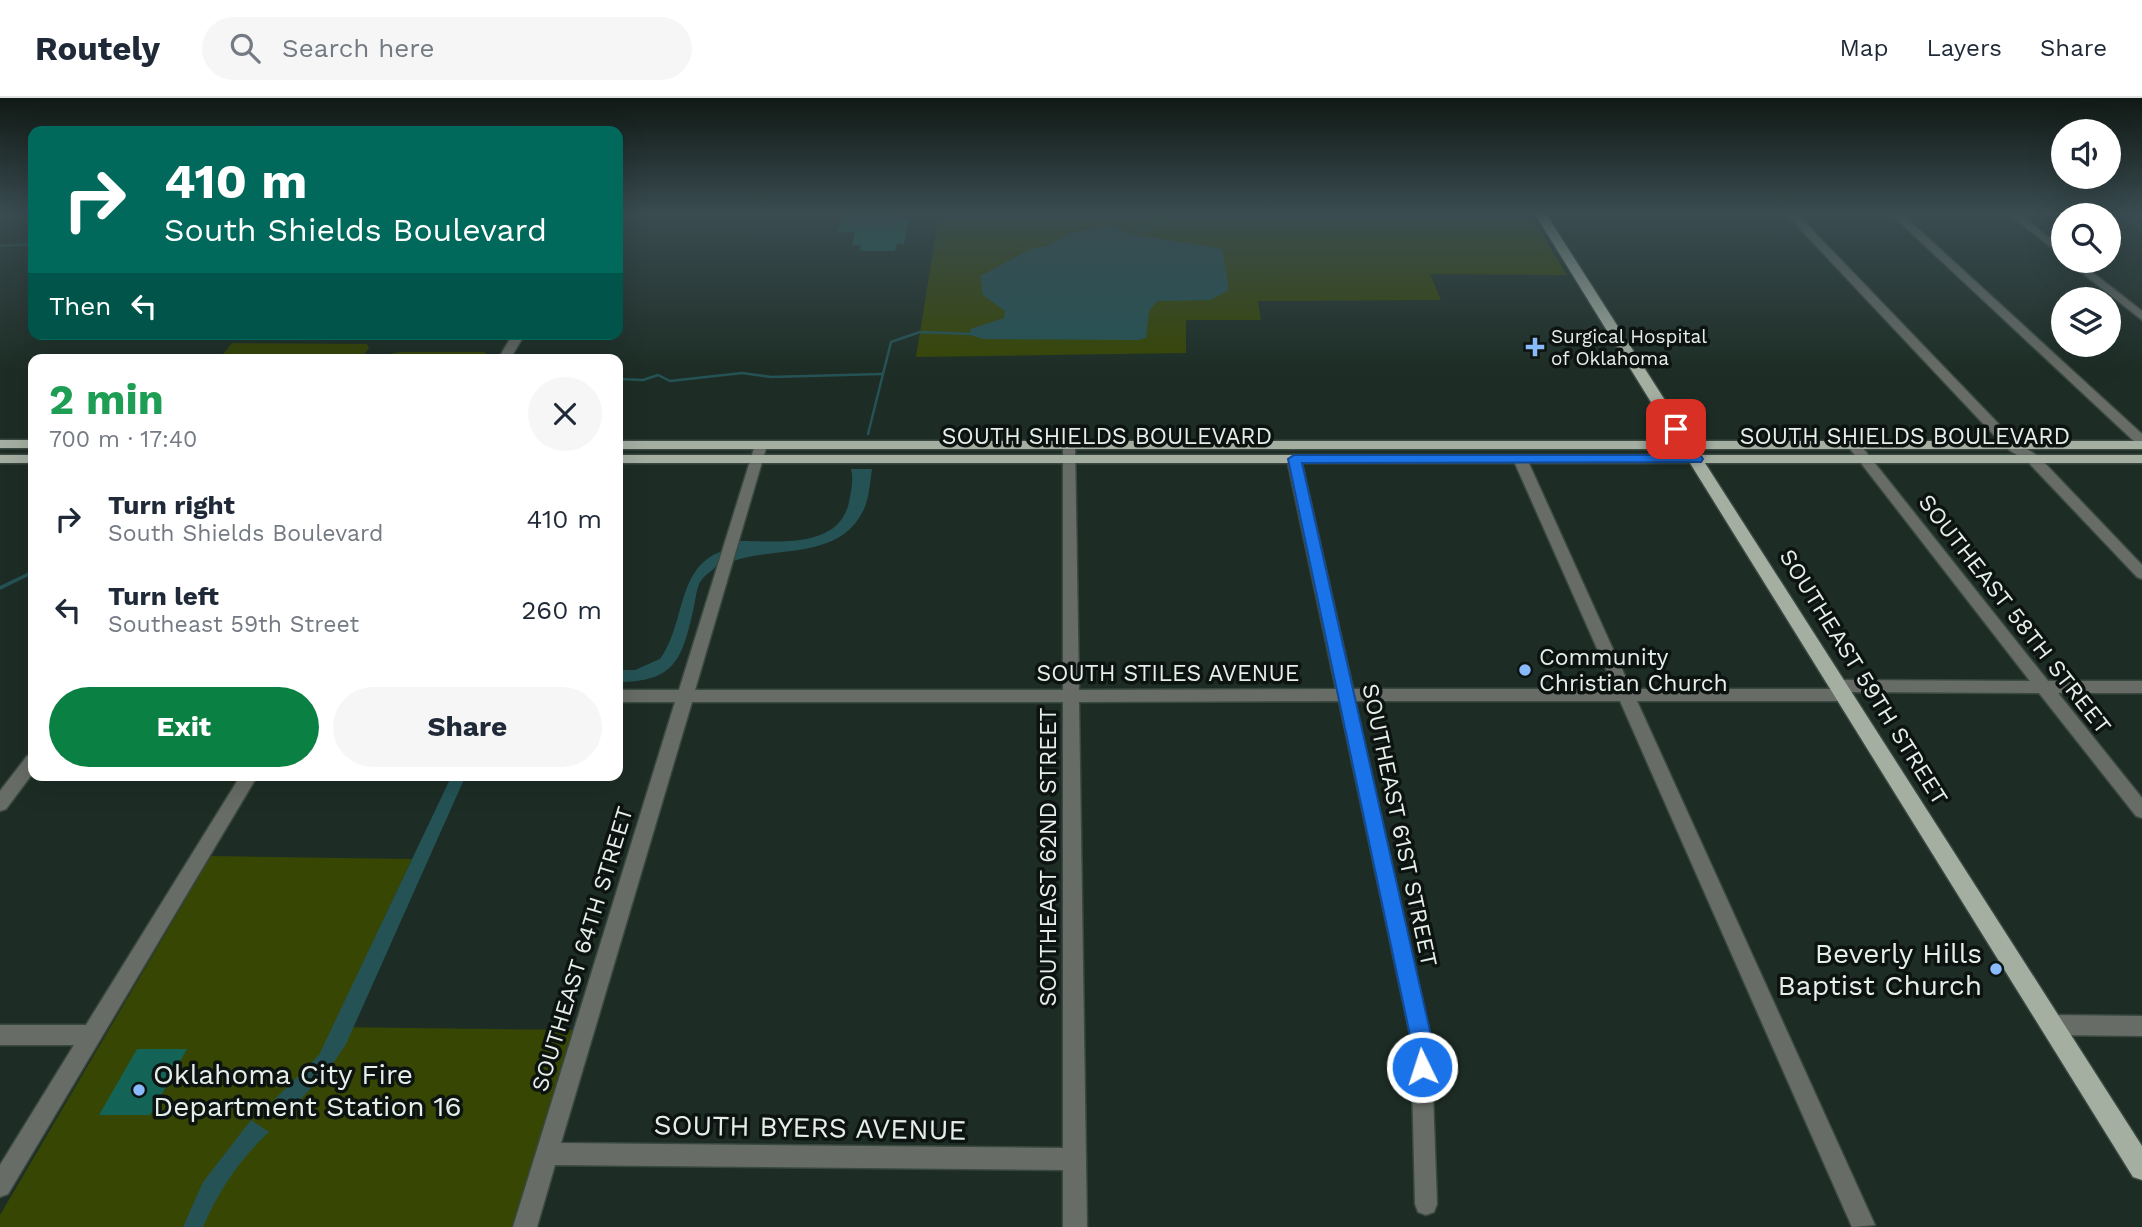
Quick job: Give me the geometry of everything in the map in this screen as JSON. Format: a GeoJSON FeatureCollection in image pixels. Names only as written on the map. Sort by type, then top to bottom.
{"type":"FeatureCollection","features":[{"type":"Feature","properties":{"kind":"main road","name":"SOUTHEAST 59TH STREET"},"geometry":{"type":"LineString","coordinates":[[1574,267],[2142,1168]]}},
{"type":"Feature","properties":{"kind":"main road","name":"SOUTH SHIELDS BOULEVARD"},"geometry":{"type":"LineString","coordinates":[[623,445],[759,452],[1378,452],[1686,445],[2142,443]]}},
{"type":"Feature","properties":{"kind":"main road"},"geometry":{"type":"LineString","coordinates":[[0,444],[28,444]]}},
{"type":"Feature","properties":{"kind":"main road","name":"SOUTH SHIELDS BOULEVARD"},"geometry":{"type":"LineString","coordinates":[[623,459],[759,452]]}},
{"type":"Feature","properties":{"kind":"main road","name":"SOUTH SHIELDS BOULEVARD"},"geometry":{"type":"LineString","coordinates":[[1069,452],[1294,459],[1378,452],[1520,459],[2142,459]]}},
{"type":"Feature","properties":{"kind":"main road"},"geometry":{"type":"LineString","coordinates":[[0,459],[28,459]]}},
{"type":"Feature","properties":{"kind":"street"},"geometry":{"type":"LineString","coordinates":[[1841,267],[2011,445],[2033,459],[2142,574]]}},
{"type":"Feature","properties":{"kind":"street"},"geometry":{"type":"LineString","coordinates":[[1953,267],[2142,443]]}},
{"type":"Feature","properties":{"kind":"street"},"geometry":{"type":"LineString","coordinates":[[2087,273],[2142,317]]}},
{"type":"Feature","properties":{"kind":"street","name":"SOUTHEAST 58TH STREET"},"geometry":{"type":"LineString","coordinates":[[1853,445],[2142,811]]}},
{"type":"Feature","properties":{"kind":"street","name":"SOUTHEAST 64TH STREET"},"geometry":{"type":"LineString","coordinates":[[525,1227],[759,452]]}},
{"type":"Feature","properties":{"kind":"street","name":"SOUTHEAST 62ND STREET"},"geometry":{"type":"LineString","coordinates":[[1069,452],[1075,1227]]}},
{"type":"Feature","properties":{"kind":"street","name":"SOUTHEAST 61ST STREET"},"geometry":{"type":"LineString","coordinates":[[1294,459],[1421,1040],[1426,1204]]}},
{"type":"Feature","properties":{"kind":"street"},"geometry":{"type":"LineString","coordinates":[[1520,459],[1863,1225]]}},
{"type":"Feature","properties":{"kind":"street","name":"SOUTH STILES AVENUE"},"geometry":{"type":"LineString","coordinates":[[623,695],[1626,695],[2142,687]]}},
{"type":"Feature","properties":{"kind":"street"},"geometry":{"type":"LineString","coordinates":[[0,804],[28,768]]}},
{"type":"Feature","properties":{"kind":"street"},"geometry":{"type":"LineString","coordinates":[[0,1186],[246,781]]}},
{"type":"Feature","properties":{"kind":"street"},"geometry":{"type":"LineString","coordinates":[[2052,1025],[2142,1026]]}},
{"type":"Feature","properties":{"kind":"street"},"geometry":{"type":"LineString","coordinates":[[0,1035],[91,1035]]}},
{"type":"Feature","properties":{"kind":"street","name":"SOUTH BYERS AVENUE"},"geometry":{"type":"LineString","coordinates":[[546,1154],[1074,1159]]}},
{"type":"Feature","properties":{"kind":"green space"},"geometry":{"type":"Polygon","coordinates":[[[931,267],[1562,267],[1567,275],[1430,274],[1441,300],[1258,301],[1261,320],[1186,320],[1186,353],[916,357],[931,267]]]}},
{"type":"Feature","properties":{"kind":"green space"},"geometry":{"type":"Polygon","coordinates":[[[232,343],[367,344],[369,348],[364,354],[223,354],[232,343]]]}},
{"type":"Feature","properties":{"kind":"green space"},"geometry":{"type":"Polygon","coordinates":[[[400,352],[486,352],[485,354],[389,354],[400,352]]]}},
{"type":"Feature","properties":{"kind":"green space"},"geometry":{"type":"Polygon","coordinates":[[[211,856],[412,859],[333,1027],[576,1030],[516,1227],[0,1227],[0,1215],[211,856]]]}},
{"type":"Feature","properties":{"kind":"water"},"geometry":{"type":"Polygon","coordinates":[[[998,267],[1225,267],[1229,290],[1210,300],[1157,301],[1149,311],[1146,338],[1138,340],[983,339],[970,335],[970,329],[1004,318],[1005,311],[983,295],[980,276],[998,267]]]}},
{"type":"Feature","properties":{"kind":"water"},"geometry":{"type":"Polygon","coordinates":[[[851,469],[872,469],[867,502],[852,527],[839,537],[806,549],[733,561],[740,541],[805,539],[833,528],[843,517],[849,502],[851,469]]]}},
{"type":"Feature","properties":{"kind":"water"},"geometry":{"type":"Polygon","coordinates":[[[723,551],[717,564],[699,584],[685,643],[679,655],[672,665],[652,678],[623,682],[623,670],[635,670],[660,659],[668,645],[689,583],[697,569],[723,551]]]}},
{"type":"Feature","properties":{"kind":"water"},"geometry":{"type":"Polygon","coordinates":[[[449,781],[463,781],[346,1044],[330,1068],[283,1118],[268,1106],[319,1055],[449,781]]]}},
{"type":"Feature","properties":{"kind":"water"},"geometry":{"type":"Polygon","coordinates":[[[251,1120],[269,1132],[248,1153],[231,1176],[203,1227],[183,1227],[203,1182],[251,1120]]]}},
{"type":"Feature","properties":{"kind":"building","name":"Oklahoma City Fire Department Station 16"},"geometry":{"type":"Polygon","coordinates":[[[137,1049],[187,1049],[150,1115],[99,1115],[137,1049]]]}},
{"type":"Feature","properties":{"kind":"waterway"},"geometry":{"type":"LineString","coordinates":[[868,434],[891,342],[920,332],[973,334]]}},
{"type":"Feature","properties":{"kind":"waterway"},"geometry":{"type":"LineString","coordinates":[[623,379],[643,380],[658,375],[670,381],[742,373],[771,377],[881,374]]}},
{"type":"Feature","properties":{"kind":"waterway"},"geometry":{"type":"LineString","coordinates":[[0,588],[28,574]]}},
{"type":"Feature","properties":{"kind":"place","name":"Surgical Hospital of Oklahoma"},"geometry":{"type":"Point","coordinates":[1535,347]}},
{"type":"Feature","properties":{"kind":"place","name":"Community Christian Church"},"geometry":{"type":"Point","coordinates":[1525,670]}},
{"type":"Feature","properties":{"kind":"place","name":"Beverly Hills Baptist Church"},"geometry":{"type":"Point","coordinates":[1996,969]}},
{"type":"Feature","properties":{"kind":"place","name":"Oklahoma City Fire Department Station 16"},"geometry":{"type":"Point","coordinates":[139,1090]}},
{"type":"Feature","properties":{"kind":"route"},"geometry":{"type":"LineString","coordinates":[[1422,1067],[1421,1040],[1294,459],[1697,459],[1676,429]]}}]}
